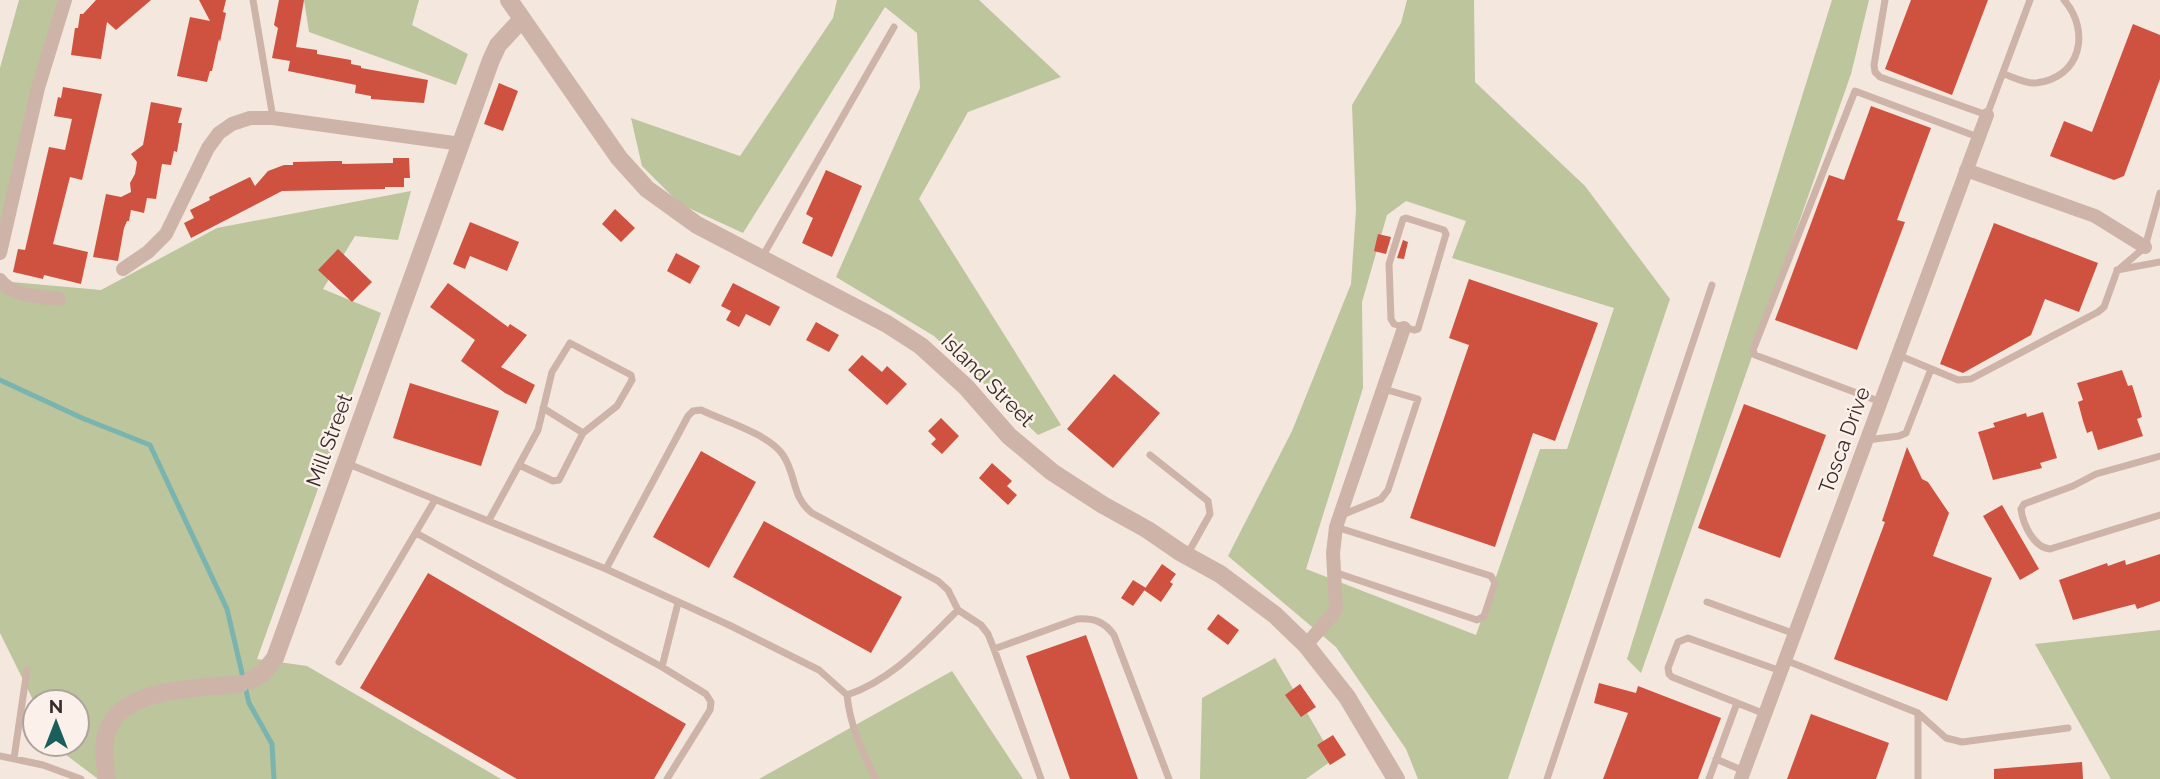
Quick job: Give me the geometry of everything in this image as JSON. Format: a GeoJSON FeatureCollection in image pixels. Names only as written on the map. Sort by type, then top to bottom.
{"type":"FeatureCollection","features":[{"type":"Feature","properties":{"kind":"street"},"geometry":{"type":"LineString","coordinates":[[0,253],[38,88],[65,0]]}},
{"type":"Feature","properties":{"kind":"street","name":"Island Street"},"geometry":{"type":"LineString","coordinates":[[509,0],[619,158],[648,189],[696,225],[887,324],[921,346],[966,387],[1009,436],[1052,472],[1220,574],[1264,607],[1306,645],[1347,697],[1396,779]]}},
{"type":"Feature","properties":{"kind":"street","name":"Mill Street"},"geometry":{"type":"LineString","coordinates":[[107,779],[104,747],[110,725],[122,711],[150,696],[180,689],[245,682],[263,673],[275,657],[491,60],[498,45],[522,19]]}},
{"type":"Feature","properties":{"kind":"street","name":"Tosca Drive"},"geometry":{"type":"LineString","coordinates":[[1743,775],[1987,115]]}},
{"type":"Feature","properties":{"kind":"street"},"geometry":{"type":"LineString","coordinates":[[123,269],[148,252],[166,234],[202,160],[219,134],[232,124],[250,118],[273,118],[461,144]]}},
{"type":"Feature","properties":{"kind":"street"},"geometry":{"type":"LineString","coordinates":[[1966,170],[2095,216],[2147,242]]}},
{"type":"Feature","properties":{"kind":"street"},"geometry":{"type":"LineString","coordinates":[[0,281],[4,286],[34,297],[59,299]]}},
{"type":"Feature","properties":{"kind":"street"},"geometry":{"type":"LineString","coordinates":[[1306,645],[1336,608],[1334,572],[1337,522],[1404,328]]}},
{"type":"Feature","properties":{"kind":"lane"},"geometry":{"type":"LineString","coordinates":[[253,0],[273,118]]}},
{"type":"Feature","properties":{"kind":"lane"},"geometry":{"type":"LineString","coordinates":[[1885,0],[1875,72],[1880,77],[1987,115],[2030,0]]}},
{"type":"Feature","properties":{"kind":"lane"},"geometry":{"type":"LineString","coordinates":[[2004,74],[2033,83],[2064,73],[2074,60],[2079,43],[2079,26],[2064,0]]}},
{"type":"Feature","properties":{"kind":"lane"},"geometry":{"type":"LineString","coordinates":[[761,260],[894,27]]}},
{"type":"Feature","properties":{"kind":"lane"},"geometry":{"type":"LineString","coordinates":[[1881,402],[1755,355],[1753,350],[1855,91],[1979,137]]}},
{"type":"Feature","properties":{"kind":"lane"},"geometry":{"type":"LineString","coordinates":[[1898,355],[1958,380],[1971,379],[2098,312],[2107,301],[2117,271],[2147,242],[2160,192]]}},
{"type":"Feature","properties":{"kind":"lane"},"geometry":{"type":"LineString","coordinates":[[1406,218],[1444,230],[1446,234],[1418,329],[1404,328],[1394,324],[1391,319],[1389,269],[1403,219],[1406,218]]}},
{"type":"Feature","properties":{"kind":"lane"},"geometry":{"type":"LineString","coordinates":[[2117,271],[2160,262]]}},
{"type":"Feature","properties":{"kind":"lane"},"geometry":{"type":"LineString","coordinates":[[1547,779],[1713,285]]}},
{"type":"Feature","properties":{"kind":"lane"},"geometry":{"type":"LineString","coordinates":[[489,520],[519,465],[536,435],[552,372],[570,343],[631,375],[632,380],[617,406],[583,433],[556,481],[519,465]]}},
{"type":"Feature","properties":{"kind":"lane"},"geometry":{"type":"LineString","coordinates":[[1866,440],[1906,433],[1931,369]]}},
{"type":"Feature","properties":{"kind":"lane"},"geometry":{"type":"LineString","coordinates":[[1337,522],[1381,499],[1388,490],[1418,399],[1384,389]]}},
{"type":"Feature","properties":{"kind":"lane"},"geometry":{"type":"LineString","coordinates":[[543,408],[583,433]]}},
{"type":"Feature","properties":{"kind":"lane"},"geometry":{"type":"LineString","coordinates":[[606,569],[693,411],[701,410],[773,442],[787,462],[797,496],[803,506],[938,581],[948,590],[958,610],[981,625],[994,649],[1041,779]]}},
{"type":"Feature","properties":{"kind":"lane"},"geometry":{"type":"LineString","coordinates":[[1150,455],[1208,501],[1210,514],[1186,555]]}},
{"type":"Feature","properties":{"kind":"lane"},"geometry":{"type":"LineString","coordinates":[[2160,456],[2096,474],[2073,486],[2025,504],[2021,509],[2035,542],[2050,549],[2160,515]]}},
{"type":"Feature","properties":{"kind":"lane"},"geometry":{"type":"LineString","coordinates":[[345,463],[606,569],[819,670],[847,695],[858,743],[876,779]]}},
{"type":"Feature","properties":{"kind":"lane"},"geometry":{"type":"LineString","coordinates":[[339,662],[435,500]]}},
{"type":"Feature","properties":{"kind":"lane"},"geometry":{"type":"LineString","coordinates":[[1334,572],[1477,620],[1484,616],[1495,583],[1491,576],[1337,522]]}},
{"type":"Feature","properties":{"kind":"lane"},"geometry":{"type":"LineString","coordinates":[[416,533],[662,667],[706,694],[711,702],[710,710],[667,779]]}},
{"type":"Feature","properties":{"kind":"lane"},"geometry":{"type":"LineString","coordinates":[[1707,601],[1795,634]]}},
{"type":"Feature","properties":{"kind":"lane"},"geometry":{"type":"LineString","coordinates":[[662,667],[678,603]]}},
{"type":"Feature","properties":{"kind":"lane"},"geometry":{"type":"LineString","coordinates":[[847,695],[877,682],[900,667],[958,610]]}},
{"type":"Feature","properties":{"kind":"lane"},"geometry":{"type":"LineString","coordinates":[[994,649],[1077,619],[1088,618],[1108,626],[1114,635],[1168,779]]}},
{"type":"Feature","properties":{"kind":"lane"},"geometry":{"type":"LineString","coordinates":[[1765,714],[1668,674],[1678,642],[1688,638],[1783,666],[1918,713],[1946,738],[1962,742],[2068,728]]}},
{"type":"Feature","properties":{"kind":"lane"},"geometry":{"type":"LineString","coordinates":[[15,758],[27,670]]}},
{"type":"Feature","properties":{"kind":"lane"},"geometry":{"type":"LineString","coordinates":[[1709,779],[1737,703]]}},
{"type":"Feature","properties":{"kind":"lane"},"geometry":{"type":"LineString","coordinates":[[1918,713],[1918,779]]}},
{"type":"Feature","properties":{"kind":"lane"},"geometry":{"type":"LineString","coordinates":[[0,757],[43,765],[81,779]]}},
{"type":"Feature","properties":{"kind":"lane"},"geometry":{"type":"LineString","coordinates":[[1716,760],[1743,775]]}},
{"type":"Feature","properties":{"kind":"green space"},"geometry":{"type":"Polygon","coordinates":[[[19,0],[58,0],[0,261],[0,68],[19,0]]]}},
{"type":"Feature","properties":{"kind":"green space"},"geometry":{"type":"Polygon","coordinates":[[[304,0],[419,0],[412,25],[468,54],[456,85],[309,32],[304,0]]]}},
{"type":"Feature","properties":{"kind":"green space"},"geometry":{"type":"Polygon","coordinates":[[[837,0],[979,0],[1061,77],[968,112],[919,199],[1061,425],[1038,435],[934,336],[836,277],[920,88],[917,33],[885,7],[743,233],[680,204],[642,166],[631,118],[740,156],[833,18],[837,0]]]}},
{"type":"Feature","properties":{"kind":"green space"},"geometry":{"type":"Polygon","coordinates":[[[1407,0],[1474,0],[1475,82],[1585,186],[1670,299],[1508,779],[1418,779],[1406,749],[1336,647],[1228,556],[1292,431],[1351,284],[1356,210],[1352,105],[1401,23],[1407,0]],[[1406,201],[1387,215],[1362,302],[1363,388],[1306,569],[1476,635],[1540,449],[1567,449],[1614,308],[1452,258],[1466,221],[1406,201]]]}},
{"type":"Feature","properties":{"kind":"green space"},"geometry":{"type":"Polygon","coordinates":[[[1832,0],[1869,0],[1851,74],[1641,673],[1627,659],[1832,0]]]}},
{"type":"Feature","properties":{"kind":"green space"},"geometry":{"type":"Polygon","coordinates":[[[411,191],[398,240],[355,236],[323,289],[381,313],[257,659],[307,666],[501,779],[98,779],[70,758],[91,758],[91,688],[27,688],[0,633],[0,281],[101,290],[217,228],[411,191]]]}},
{"type":"Feature","properties":{"kind":"green space"},"geometry":{"type":"Polygon","coordinates":[[[2160,630],[2160,779],[2111,779],[2035,644],[2160,630]]]}},
{"type":"Feature","properties":{"kind":"green space"},"geometry":{"type":"Polygon","coordinates":[[[1275,658],[1334,759],[1306,779],[1200,779],[1202,698],[1275,658]]]}},
{"type":"Feature","properties":{"kind":"green space"},"geometry":{"type":"Polygon","coordinates":[[[952,671],[1023,779],[759,779],[952,671]]]}},
{"type":"Feature","properties":{"kind":"building"},"geometry":{"type":"Polygon","coordinates":[[[96,0],[151,0],[116,30],[107,22],[101,59],[71,55],[80,14],[96,0]]]}},
{"type":"Feature","properties":{"kind":"building"},"geometry":{"type":"Polygon","coordinates":[[[199,0],[226,0],[220,42],[219,39],[207,82],[177,76],[190,17],[210,21],[199,0]]]}},
{"type":"Feature","properties":{"kind":"building"},"geometry":{"type":"Polygon","coordinates":[[[279,0],[304,0],[296,47],[351,60],[351,64],[361,68],[428,80],[424,103],[371,99],[371,96],[355,93],[356,85],[288,71],[290,61],[272,58],[278,28],[274,25],[279,0]]]}},
{"type":"Feature","properties":{"kind":"building"},"geometry":{"type":"Polygon","coordinates":[[[1911,0],[1988,0],[1952,95],[1885,69],[1911,0]]]}},
{"type":"Feature","properties":{"kind":"building"},"geometry":{"type":"Polygon","coordinates":[[[2133,24],[2160,35],[2160,79],[2124,176],[2114,180],[2050,156],[2064,121],[2092,132],[2133,24]]]}},
{"type":"Feature","properties":{"kind":"building"},"geometry":{"type":"Polygon","coordinates":[[[499,83],[518,91],[503,131],[484,124],[499,83]]]}},
{"type":"Feature","properties":{"kind":"building"},"geometry":{"type":"Polygon","coordinates":[[[63,87],[102,94],[82,180],[70,177],[53,244],[88,252],[81,284],[44,275],[43,279],[13,272],[18,249],[25,250],[49,147],[65,150],[72,119],[54,116],[63,87]]]}},
{"type":"Feature","properties":{"kind":"building"},"geometry":{"type":"Polygon","coordinates":[[[151,102],[182,108],[178,123],[182,123],[177,152],[174,151],[171,165],[162,164],[156,199],[147,198],[144,213],[131,210],[129,221],[124,228],[118,261],[93,257],[106,194],[121,197],[131,192],[130,183],[137,162],[131,154],[143,145],[151,102]]]}},
{"type":"Feature","properties":{"kind":"building"},"geometry":{"type":"Polygon","coordinates":[[[1871,106],[1931,128],[1897,220],[1905,222],[1857,350],[1775,320],[1829,175],[1844,180],[1871,106]]]}},
{"type":"Feature","properties":{"kind":"building"},"geometry":{"type":"Polygon","coordinates":[[[393,158],[409,158],[410,178],[404,178],[404,187],[282,191],[191,238],[184,223],[194,218],[190,210],[210,200],[209,197],[250,177],[255,186],[268,171],[284,165],[293,165],[293,162],[393,163],[393,158]]]}},
{"type":"Feature","properties":{"kind":"building"},"geometry":{"type":"Polygon","coordinates":[[[826,170],[862,186],[832,257],[802,243],[813,218],[806,214],[826,170]]]}},
{"type":"Feature","properties":{"kind":"building"},"geometry":{"type":"Polygon","coordinates":[[[615,209],[635,228],[621,242],[602,224],[615,209]]]}},
{"type":"Feature","properties":{"kind":"building"},"geometry":{"type":"Polygon","coordinates":[[[470,222],[519,242],[507,271],[470,256],[465,269],[453,264],[470,222]]]}},
{"type":"Feature","properties":{"kind":"building"},"geometry":{"type":"Polygon","coordinates":[[[1994,223],[2098,263],[2079,312],[2045,299],[2031,335],[1963,373],[1940,364],[1994,223]]]}},
{"type":"Feature","properties":{"kind":"building"},"geometry":{"type":"Polygon","coordinates":[[[1378,234],[1391,237],[1386,254],[1374,251],[1378,234]]]}},
{"type":"Feature","properties":{"kind":"building"},"geometry":{"type":"Polygon","coordinates":[[[1403,240],[1408,242],[1404,259],[1397,258],[1403,240]]]}},
{"type":"Feature","properties":{"kind":"building"},"geometry":{"type":"Polygon","coordinates":[[[338,249],[372,282],[352,302],[318,270],[338,249]]]}},
{"type":"Feature","properties":{"kind":"building"},"geometry":{"type":"Polygon","coordinates":[[[676,253],[700,266],[690,284],[667,271],[676,253]]]}},
{"type":"Feature","properties":{"kind":"building"},"geometry":{"type":"Polygon","coordinates":[[[1469,279],[1598,323],[1555,441],[1533,433],[1495,547],[1410,518],[1469,345],[1449,338],[1469,279]]]}},
{"type":"Feature","properties":{"kind":"building"},"geometry":{"type":"Polygon","coordinates":[[[448,283],[508,327],[510,324],[527,335],[501,367],[535,385],[526,404],[505,393],[461,361],[475,340],[430,307],[448,283]]]}},
{"type":"Feature","properties":{"kind":"building"},"geometry":{"type":"Polygon","coordinates":[[[733,283],[780,307],[770,326],[746,314],[739,327],[726,320],[731,311],[721,306],[733,283]]]}},
{"type":"Feature","properties":{"kind":"building"},"geometry":{"type":"Polygon","coordinates":[[[816,322],[839,335],[829,352],[806,340],[816,322]]]}},
{"type":"Feature","properties":{"kind":"building"},"geometry":{"type":"Polygon","coordinates":[[[862,355],[882,372],[887,366],[907,384],[887,405],[848,370],[862,355]]]}},
{"type":"Feature","properties":{"kind":"building"},"geometry":{"type":"Polygon","coordinates":[[[2122,370],[2128,386],[2132,385],[2142,417],[2137,419],[2143,436],[2098,450],[2092,431],[2087,433],[2083,421],[2078,402],[2083,400],[2077,383],[2122,370]]]}},
{"type":"Feature","properties":{"kind":"building"},"geometry":{"type":"Polygon","coordinates":[[[1114,374],[1160,413],[1113,468],[1067,429],[1114,374]]]}},
{"type":"Feature","properties":{"kind":"building"},"geometry":{"type":"Polygon","coordinates":[[[410,383],[499,411],[481,466],[393,438],[410,383]]]}},
{"type":"Feature","properties":{"kind":"building"},"geometry":{"type":"Polygon","coordinates":[[[1744,404],[1826,435],[1780,558],[1698,528],[1744,404]]]}},
{"type":"Feature","properties":{"kind":"building"},"geometry":{"type":"Polygon","coordinates":[[[2043,412],[2057,458],[2040,463],[2042,468],[1993,480],[1978,432],[1995,427],[1993,423],[2026,413],[2027,417],[2043,412]]]}},
{"type":"Feature","properties":{"kind":"building"},"geometry":{"type":"Polygon","coordinates":[[[941,418],[959,436],[942,454],[931,444],[936,439],[928,431],[941,418]]]}},
{"type":"Feature","properties":{"kind":"building"},"geometry":{"type":"Polygon","coordinates":[[[1907,447],[1922,479],[1928,482],[1949,513],[1933,556],[1992,578],[1947,701],[1834,659],[1885,522],[1882,521],[1907,447]]]}},
{"type":"Feature","properties":{"kind":"building"},"geometry":{"type":"Polygon","coordinates":[[[701,451],[756,482],[709,568],[653,537],[701,451]]]}},
{"type":"Feature","properties":{"kind":"building"},"geometry":{"type":"Polygon","coordinates":[[[992,463],[1012,481],[1007,486],[1017,495],[1008,505],[979,478],[992,463]]]}},
{"type":"Feature","properties":{"kind":"building"},"geometry":{"type":"Polygon","coordinates":[[[2002,505],[2039,569],[2020,580],[1983,516],[2002,505]]]}},
{"type":"Feature","properties":{"kind":"building"},"geometry":{"type":"Polygon","coordinates":[[[764,521],[902,597],[871,653],[733,577],[764,521]]]}},
{"type":"Feature","properties":{"kind":"building"},"geometry":{"type":"Polygon","coordinates":[[[2160,554],[2160,601],[2137,609],[2135,604],[2073,620],[2059,580],[2107,563],[2108,566],[2125,560],[2126,565],[2160,554]]]}},
{"type":"Feature","properties":{"kind":"building"},"geometry":{"type":"Polygon","coordinates":[[[1162,564],[1176,574],[1161,602],[1144,590],[1162,564]]]}},
{"type":"Feature","properties":{"kind":"building"},"geometry":{"type":"Polygon","coordinates":[[[428,573],[686,724],[654,779],[517,779],[360,688],[428,573]]]}},
{"type":"Feature","properties":{"kind":"building"},"geometry":{"type":"Polygon","coordinates":[[[1133,580],[1146,588],[1133,606],[1121,598],[1133,580]]]}},
{"type":"Feature","properties":{"kind":"building"},"geometry":{"type":"Polygon","coordinates":[[[1218,614],[1239,630],[1228,645],[1207,629],[1218,614]]]}},
{"type":"Feature","properties":{"kind":"building"},"geometry":{"type":"Polygon","coordinates":[[[1086,635],[1138,779],[1070,779],[1026,656],[1086,635]]]}},
{"type":"Feature","properties":{"kind":"building"},"geometry":{"type":"Polygon","coordinates":[[[1599,683],[1636,693],[1638,686],[1721,718],[1698,779],[1603,779],[1628,713],[1594,703],[1599,683]]]}},
{"type":"Feature","properties":{"kind":"building"},"geometry":{"type":"Polygon","coordinates":[[[1300,684],[1316,707],[1301,717],[1285,695],[1300,684]]]}},
{"type":"Feature","properties":{"kind":"building"},"geometry":{"type":"Polygon","coordinates":[[[1811,714],[1889,743],[1876,779],[1787,779],[1811,714]]]}},
{"type":"Feature","properties":{"kind":"building"},"geometry":{"type":"Polygon","coordinates":[[[1333,735],[1346,755],[1330,765],[1317,745],[1333,735]]]}},
{"type":"Feature","properties":{"kind":"building"},"geometry":{"type":"Polygon","coordinates":[[[2082,762],[2083,779],[1994,779],[1994,769],[2082,762]]]}},
{"type":"Feature","properties":{"kind":"waterway"},"geometry":{"type":"LineString","coordinates":[[0,380],[82,418],[150,445],[227,609],[249,703],[272,744],[274,779]]}}]}
